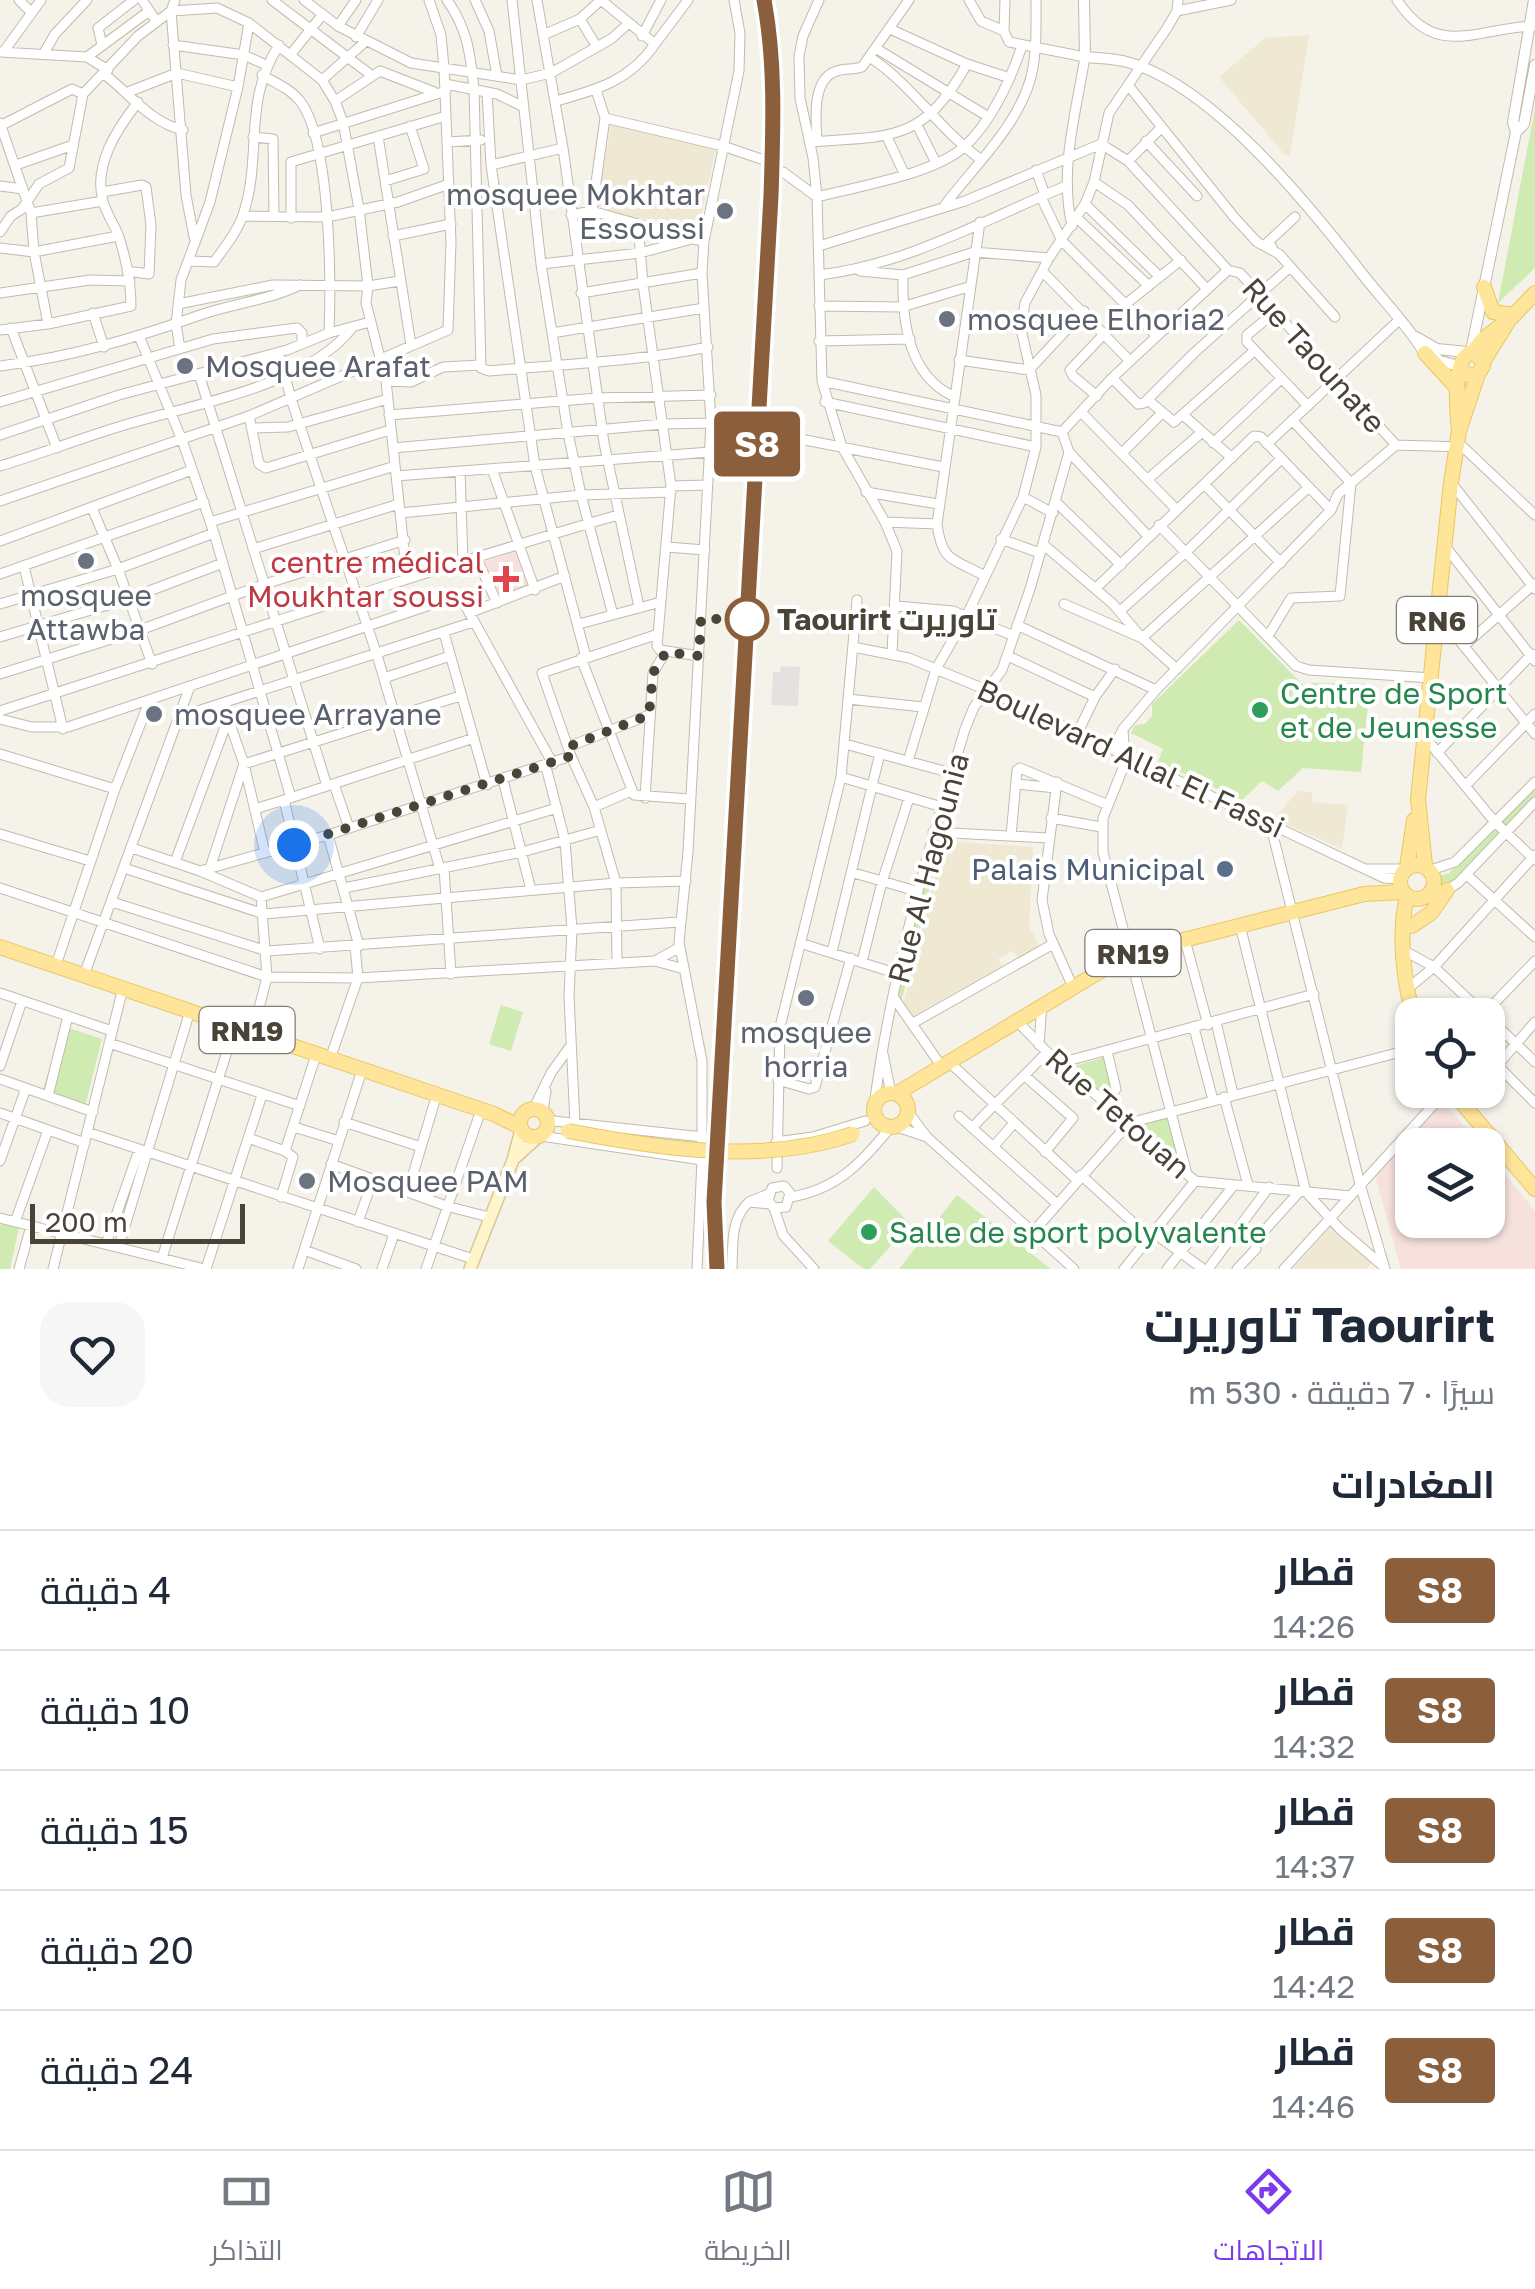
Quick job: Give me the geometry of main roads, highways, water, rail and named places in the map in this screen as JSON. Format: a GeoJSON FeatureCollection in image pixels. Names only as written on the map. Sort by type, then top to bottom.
{"type":"FeatureCollection","features":[{"type":"Feature","properties":{"kind":"main road"},"geometry":{"type":"LineString","coordinates":[[1484,287],[1493,312],[1511,318]]}},
{"type":"Feature","properties":{"kind":"main road","name":"RN6"},"geometry":{"type":"LineString","coordinates":[[1458,438],[1458,389],[1470,361],[1535,293]]}},
{"type":"Feature","properties":{"kind":"main road"},"geometry":{"type":"LineString","coordinates":[[1425,353],[1458,389]]}},
{"type":"Feature","properties":{"kind":"main road","name":"RN6"},"geometry":{"type":"LineString","coordinates":[[1414,885],[1434,886],[1418,810],[1451,483],[1470,361]]}},
{"type":"Feature","properties":{"kind":"main road","name":"RN6"},"geometry":{"type":"LineString","coordinates":[[1408,998],[1403,950],[1414,885],[1413,822],[1418,810]]}},
{"type":"Feature","properties":{"kind":"main road"},"geometry":{"type":"LineString","coordinates":[[1408,930],[1430,913],[1414,885],[1428,868]]}},
{"type":"Feature","properties":{"kind":"main road","name":"RN19"},"geometry":{"type":"LineString","coordinates":[[487,1112],[606,1138],[756,1152],[799,1149],[865,1121],[880,1096],[894,1093],[940,1069],[1072,985],[1129,954],[1364,894],[1386,883],[1414,885]]}},
{"type":"Feature","properties":{"kind":"main road","name":"RN19"},"geometry":{"type":"LineString","coordinates":[[0,946],[487,1112],[520,1128],[528,1137],[549,1123]]}},
{"type":"Feature","properties":{"kind":"main road","name":"RN19"},"geometry":{"type":"LineString","coordinates":[[865,1121],[890,1127],[908,1111],[940,1069]]}},
{"type":"Feature","properties":{"kind":"main road"},"geometry":{"type":"LineString","coordinates":[[894,1093],[906,1101],[908,1111]]}},
{"type":"Feature","properties":{"kind":"main road"},"geometry":{"type":"LineString","coordinates":[[1467,1108],[1535,1189]]}},
{"type":"Feature","properties":{"kind":"main road"},"geometry":{"type":"LineString","coordinates":[[472,1264],[513,1160],[521,1116],[549,1123]]}},
{"type":"Feature","properties":{"kind":"main road"},"geometry":{"type":"LineString","coordinates":[[865,1121],[890,1127]]}},
{"type":"Feature","properties":{"kind":"main road"},"geometry":{"type":"LineString","coordinates":[[513,1160],[549,1123]]}},
{"type":"Feature","properties":{"kind":"tunnel"},"geometry":{"type":"LineString","coordinates":[[761,159],[783,172]]}},
{"type":"Feature","properties":{"kind":"railway"},"geometry":{"type":"LineString","coordinates":[[717,1269],[713,1202],[770,221],[772,82],[764,0]]}},
{"type":"Feature","properties":{"kind":"train","name":"S8"},"geometry":{"type":"LineString","coordinates":[[717,1269],[714,1202],[771,196],[772,102],[764,0]]}},
{"type":"Feature","properties":{"kind":"place","name":"mosquee Mokhtar Essoussi"},"geometry":{"type":"Point","coordinates":[725,211]}},
{"type":"Feature","properties":{"kind":"place","name":"mosquee Elhoria2"},"geometry":{"type":"Point","coordinates":[947,319]}},
{"type":"Feature","properties":{"kind":"place","name":"Mosquee Arafat"},"geometry":{"type":"Point","coordinates":[185,366]}},
{"type":"Feature","properties":{"kind":"place","name":"mosquee Attawba"},"geometry":{"type":"Point","coordinates":[86,561]}},
{"type":"Feature","properties":{"kind":"place","name":"centre médical Moukhtar soussi"},"geometry":{"type":"Point","coordinates":[506,579]}},
{"type":"Feature","properties":{"kind":"place","name":"Taourirt تاوريرت"},"geometry":{"type":"Point","coordinates":[747,619]}},
{"type":"Feature","properties":{"kind":"place","name":"Centre de Sport et de Jeunesse"},"geometry":{"type":"Point","coordinates":[1260,710]}},
{"type":"Feature","properties":{"kind":"place","name":"mosquee Arrayane"},"geometry":{"type":"Point","coordinates":[154,714]}},
{"type":"Feature","properties":{"kind":"place","name":"Palais Municipal"},"geometry":{"type":"Point","coordinates":[1225,869]}},
{"type":"Feature","properties":{"kind":"place","name":"mosquee horria"},"geometry":{"type":"Point","coordinates":[806,998]}},
{"type":"Feature","properties":{"kind":"place","name":"Mosquee PAM"},"geometry":{"type":"Point","coordinates":[307,1181]}},
{"type":"Feature","properties":{"kind":"place","name":"Salle de sport polyvalente"},"geometry":{"type":"Point","coordinates":[869,1232]}}]}
